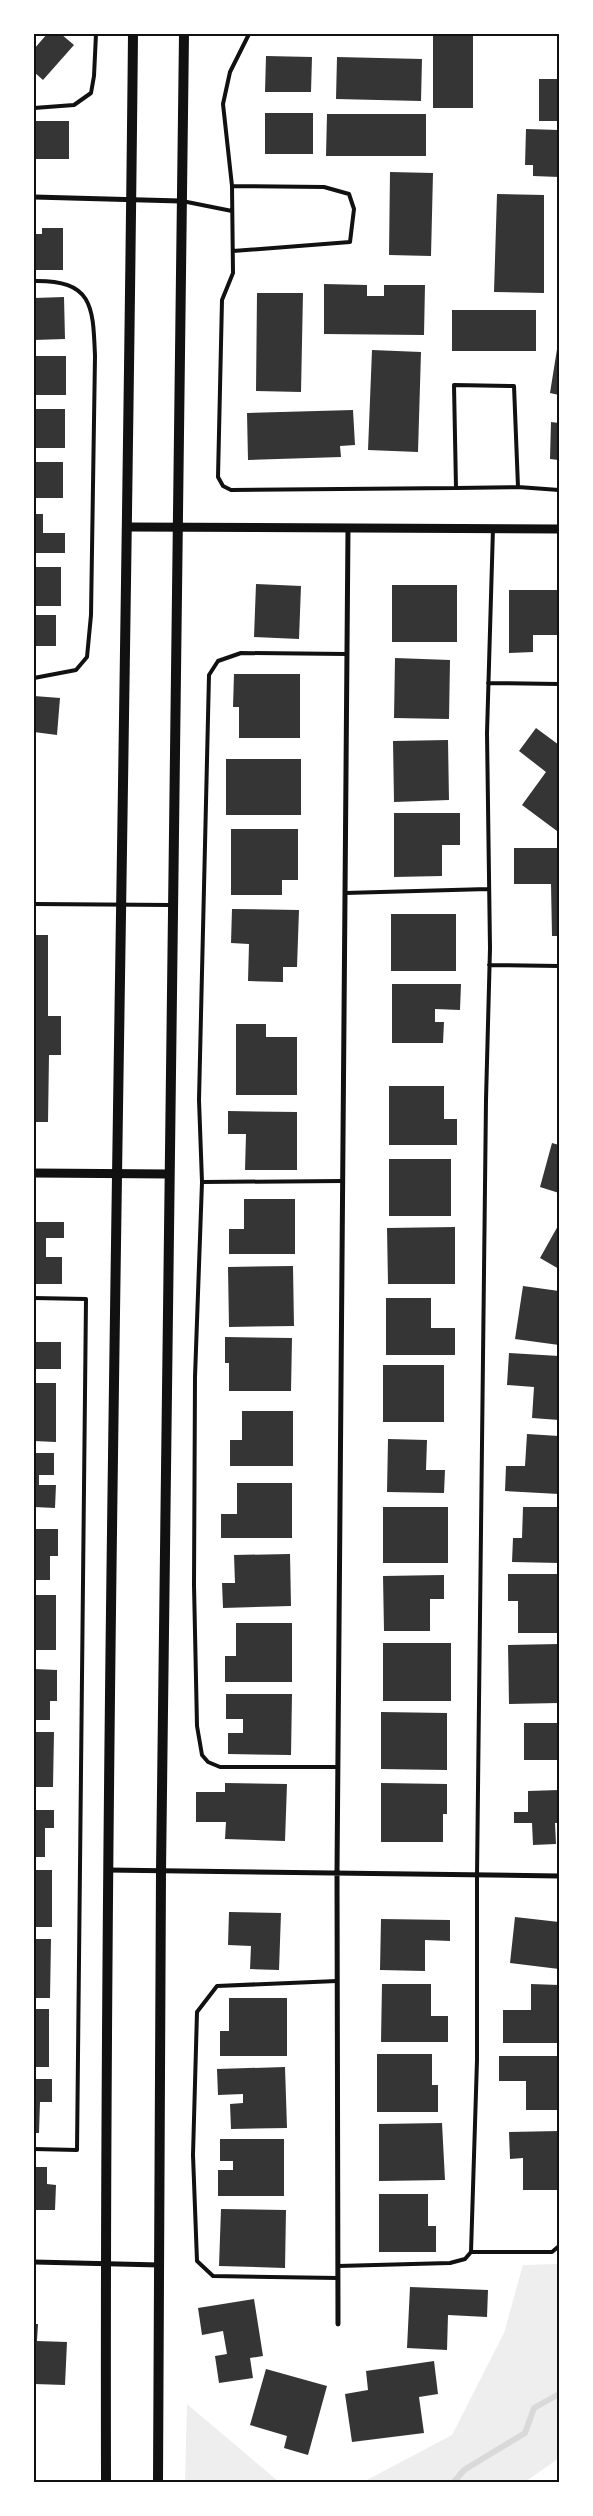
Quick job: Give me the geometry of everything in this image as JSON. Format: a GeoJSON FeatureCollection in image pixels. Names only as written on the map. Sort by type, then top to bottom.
{"type":"FeatureCollection","features":[{"type":"Feature","properties":{"kind":"main road"},"geometry":{"type":"LineString","coordinates":[[106,2482],[108,1870],[123,905],[133,34]]}},
{"type":"Feature","properties":{"kind":"main road"},"geometry":{"type":"LineString","coordinates":[[158,2482],[161,1871],[179,527],[180,201],[184,34]]}},
{"type":"Feature","properties":{"kind":"street"},"geometry":{"type":"LineString","coordinates":[[34,197],[180,201]]}},
{"type":"Feature","properties":{"kind":"street"},"geometry":{"type":"LineString","coordinates":[[127,527],[559,529]]}},
{"type":"Feature","properties":{"kind":"street"},"geometry":{"type":"LineString","coordinates":[[338,2324],[337,1874],[348,528]]}},
{"type":"Feature","properties":{"kind":"street"},"geometry":{"type":"LineString","coordinates":[[34,1174],[169,1174]]}},
{"type":"Feature","properties":{"kind":"street"},"geometry":{"type":"LineString","coordinates":[[108,1870],[559,1876]]}},
{"type":"Feature","properties":{"kind":"street"},"geometry":{"type":"LineString","coordinates":[[34,2262],[160,2265]]}},
{"type":"Feature","properties":{"kind":"lane"},"geometry":{"type":"LineString","coordinates":[[34,108],[74,106],[91,93],[94,76],[96,34]]}},
{"type":"Feature","properties":{"kind":"lane"},"geometry":{"type":"LineString","coordinates":[[249,34],[230,72],[223,104],[232,186],[233,251],[233,273],[222,300],[218,477],[223,486],[231,490],[518,487],[559,490]]}},
{"type":"Feature","properties":{"kind":"lane"},"geometry":{"type":"LineString","coordinates":[[232,186],[324,187],[349,194],[354,209],[350,242],[233,251]]}},
{"type":"Feature","properties":{"kind":"lane"},"geometry":{"type":"LineString","coordinates":[[180,201],[232,212]]}},
{"type":"Feature","properties":{"kind":"lane"},"geometry":{"type":"LineString","coordinates":[[34,281],[50,281],[73,286],[87,301],[93,318],[95,356],[91,615],[87,657],[76,670],[34,678]]}},
{"type":"Feature","properties":{"kind":"lane"},"geometry":{"type":"LineString","coordinates":[[456,488],[454,385],[514,386],[518,487]]}},
{"type":"Feature","properties":{"kind":"lane"},"geometry":{"type":"LineString","coordinates":[[338,2266],[450,2263],[465,2259],[471,2252],[477,2060],[477,1875],[489,965],[488,683],[493,528]]}},
{"type":"Feature","properties":{"kind":"lane"},"geometry":{"type":"LineString","coordinates":[[338,1768],[220,1767],[208,1762],[202,1755],[197,1726],[194,1567],[195,1377],[202,1182],[199,1100],[209,676],[218,661],[241,653],[347,654]]}},
{"type":"Feature","properties":{"kind":"lane"},"geometry":{"type":"LineString","coordinates":[[488,683],[559,684]]}},
{"type":"Feature","properties":{"kind":"lane"},"geometry":{"type":"LineString","coordinates":[[345,893],[488,889]]}},
{"type":"Feature","properties":{"kind":"lane"},"geometry":{"type":"LineString","coordinates":[[34,904],[174,905]]}},
{"type":"Feature","properties":{"kind":"lane"},"geometry":{"type":"LineString","coordinates":[[489,965],[559,966]]}},
{"type":"Feature","properties":{"kind":"lane"},"geometry":{"type":"LineString","coordinates":[[202,1182],[343,1181]]}},
{"type":"Feature","properties":{"kind":"lane"},"geometry":{"type":"LineString","coordinates":[[34,1298],[86,1299],[76,2150],[34,2149]]}},
{"type":"Feature","properties":{"kind":"lane"},"geometry":{"type":"LineString","coordinates":[[337,1982],[216,1986],[197,2012],[193,2155],[197,2261],[213,2276],[338,2278]]}},
{"type":"Feature","properties":{"kind":"lane"},"geometry":{"type":"LineString","coordinates":[[471,2252],[552,2252],[559,2246]]}},
{"type":"Feature","properties":{"kind":"shaded area"},"geometry":{"type":"Polygon","coordinates":[[[559,2264],[559,2458],[525,2482],[363,2482],[452,2435],[504,2333],[523,2265],[559,2264]]]}},
{"type":"Feature","properties":{"kind":"shaded area"},"geometry":{"type":"Polygon","coordinates":[[[187,2404],[279,2482],[185,2482],[187,2404]]]}},
{"type":"Feature","properties":{"kind":"building"},"geometry":{"type":"Polygon","coordinates":[[[47,34],[61,34],[74,45],[43,80],[34,72],[34,49],[47,34]]]}},
{"type":"Feature","properties":{"kind":"building"},"geometry":{"type":"Polygon","coordinates":[[[433,34],[473,34],[473,108],[433,108],[433,34]]]}},
{"type":"Feature","properties":{"kind":"building"},"geometry":{"type":"Polygon","coordinates":[[[266,56],[312,57],[311,92],[265,92],[266,56]]]}},
{"type":"Feature","properties":{"kind":"building"},"geometry":{"type":"Polygon","coordinates":[[[337,57],[422,59],[421,101],[336,99],[337,57]]]}},
{"type":"Feature","properties":{"kind":"building"},"geometry":{"type":"Polygon","coordinates":[[[539,79],[559,79],[559,121],[539,121],[539,79]]]}},
{"type":"Feature","properties":{"kind":"building"},"geometry":{"type":"Polygon","coordinates":[[[265,113],[313,113],[313,154],[265,154],[265,113]]]}},
{"type":"Feature","properties":{"kind":"building"},"geometry":{"type":"Polygon","coordinates":[[[327,114],[426,114],[426,156],[326,156],[327,114]]]}},
{"type":"Feature","properties":{"kind":"building"},"geometry":{"type":"Polygon","coordinates":[[[34,121],[69,121],[69,159],[34,159],[34,121]]]}},
{"type":"Feature","properties":{"kind":"building"},"geometry":{"type":"Polygon","coordinates":[[[526,129],[559,130],[559,177],[533,176],[533,165],[525,165],[526,129]]]}},
{"type":"Feature","properties":{"kind":"building"},"geometry":{"type":"Polygon","coordinates":[[[390,172],[433,173],[431,256],[389,255],[390,172]]]}},
{"type":"Feature","properties":{"kind":"building"},"geometry":{"type":"Polygon","coordinates":[[[497,194],[544,195],[544,293],[494,292],[497,194]]]}},
{"type":"Feature","properties":{"kind":"building"},"geometry":{"type":"Polygon","coordinates":[[[42,228],[63,228],[63,270],[34,270],[34,234],[42,234],[42,228]]]}},
{"type":"Feature","properties":{"kind":"building"},"geometry":{"type":"Polygon","coordinates":[[[324,284],[367,285],[367,296],[384,296],[384,285],[425,285],[424,335],[324,334],[324,284]]]}},
{"type":"Feature","properties":{"kind":"building"},"geometry":{"type":"Polygon","coordinates":[[[257,293],[303,293],[301,392],[256,391],[257,293]]]}},
{"type":"Feature","properties":{"kind":"building"},"geometry":{"type":"Polygon","coordinates":[[[64,297],[65,339],[34,340],[34,298],[64,297]]]}},
{"type":"Feature","properties":{"kind":"building"},"geometry":{"type":"Polygon","coordinates":[[[452,310],[536,310],[536,351],[452,351],[452,310]]]}},
{"type":"Feature","properties":{"kind":"building"},"geometry":{"type":"Polygon","coordinates":[[[559,343],[559,395],[550,393],[559,343]]]}},
{"type":"Feature","properties":{"kind":"building"},"geometry":{"type":"Polygon","coordinates":[[[372,350],[421,352],[418,452],[368,450],[372,350]]]}},
{"type":"Feature","properties":{"kind":"building"},"geometry":{"type":"Polygon","coordinates":[[[34,356],[66,356],[66,395],[34,395],[34,356]]]}},
{"type":"Feature","properties":{"kind":"building"},"geometry":{"type":"Polygon","coordinates":[[[34,409],[65,409],[65,448],[34,448],[34,409]]]}},
{"type":"Feature","properties":{"kind":"building"},"geometry":{"type":"Polygon","coordinates":[[[353,410],[355,445],[340,446],[341,457],[248,460],[247,413],[353,410]]]}},
{"type":"Feature","properties":{"kind":"building"},"geometry":{"type":"Polygon","coordinates":[[[551,422],[559,423],[559,460],[550,459],[551,422]]]}},
{"type":"Feature","properties":{"kind":"building"},"geometry":{"type":"Polygon","coordinates":[[[34,462],[63,462],[63,498],[34,498],[34,462]]]}},
{"type":"Feature","properties":{"kind":"building"},"geometry":{"type":"Polygon","coordinates":[[[34,514],[43,514],[43,533],[65,533],[65,553],[34,553],[34,514]]]}},
{"type":"Feature","properties":{"kind":"building"},"geometry":{"type":"Polygon","coordinates":[[[34,567],[61,567],[61,606],[34,606],[34,567]]]}},
{"type":"Feature","properties":{"kind":"building"},"geometry":{"type":"Polygon","coordinates":[[[256,584],[301,586],[299,639],[254,637],[256,584]]]}},
{"type":"Feature","properties":{"kind":"building"},"geometry":{"type":"Polygon","coordinates":[[[392,585],[457,585],[457,642],[392,642],[392,585]]]}},
{"type":"Feature","properties":{"kind":"building"},"geometry":{"type":"Polygon","coordinates":[[[509,590],[559,590],[559,635],[533,635],[533,652],[509,653],[509,590]]]}},
{"type":"Feature","properties":{"kind":"building"},"geometry":{"type":"Polygon","coordinates":[[[34,615],[56,615],[56,646],[34,646],[34,615]]]}},
{"type":"Feature","properties":{"kind":"building"},"geometry":{"type":"Polygon","coordinates":[[[395,658],[450,660],[449,719],[394,718],[395,658]]]}},
{"type":"Feature","properties":{"kind":"building"},"geometry":{"type":"Polygon","coordinates":[[[234,674],[300,674],[300,738],[239,738],[239,707],[233,707],[234,674]]]}},
{"type":"Feature","properties":{"kind":"building"},"geometry":{"type":"Polygon","coordinates":[[[34,696],[60,698],[57,735],[34,732],[34,696]]]}},
{"type":"Feature","properties":{"kind":"building"},"geometry":{"type":"Polygon","coordinates":[[[536,728],[559,745],[559,828],[557,831],[522,805],[546,772],[519,751],[536,728]]]}},
{"type":"Feature","properties":{"kind":"building"},"geometry":{"type":"Polygon","coordinates":[[[448,740],[449,800],[394,802],[393,741],[448,740]]]}},
{"type":"Feature","properties":{"kind":"building"},"geometry":{"type":"Polygon","coordinates":[[[226,759],[301,759],[301,815],[226,815],[226,759]]]}},
{"type":"Feature","properties":{"kind":"building"},"geometry":{"type":"Polygon","coordinates":[[[394,813],[460,813],[460,845],[442,845],[442,876],[394,877],[394,813]]]}},
{"type":"Feature","properties":{"kind":"building"},"geometry":{"type":"Polygon","coordinates":[[[231,829],[298,829],[298,880],[282,880],[282,895],[231,895],[231,829]]]}},
{"type":"Feature","properties":{"kind":"building"},"geometry":{"type":"Polygon","coordinates":[[[514,848],[559,848],[559,936],[552,936],[551,884],[514,884],[514,848]]]}},
{"type":"Feature","properties":{"kind":"building"},"geometry":{"type":"Polygon","coordinates":[[[232,909],[299,910],[297,967],[283,967],[283,982],[248,981],[249,944],[231,943],[232,909]]]}},
{"type":"Feature","properties":{"kind":"building"},"geometry":{"type":"Polygon","coordinates":[[[391,914],[456,914],[456,971],[391,971],[391,914]]]}},
{"type":"Feature","properties":{"kind":"building"},"geometry":{"type":"Polygon","coordinates":[[[34,935],[48,935],[48,1016],[61,1016],[61,1055],[49,1055],[48,1122],[34,1122],[34,935]]]}},
{"type":"Feature","properties":{"kind":"building"},"geometry":{"type":"Polygon","coordinates":[[[392,984],[461,984],[460,1010],[435,1009],[435,1022],[444,1022],[443,1043],[392,1043],[392,984]]]}},
{"type":"Feature","properties":{"kind":"building"},"geometry":{"type":"Polygon","coordinates":[[[236,1024],[266,1024],[266,1037],[297,1037],[297,1095],[236,1095],[236,1024]]]}},
{"type":"Feature","properties":{"kind":"building"},"geometry":{"type":"Polygon","coordinates":[[[389,1086],[444,1086],[444,1119],[457,1119],[457,1145],[389,1145],[389,1086]]]}},
{"type":"Feature","properties":{"kind":"building"},"geometry":{"type":"Polygon","coordinates":[[[228,1111],[297,1112],[297,1170],[245,1170],[246,1134],[228,1134],[228,1111]]]}},
{"type":"Feature","properties":{"kind":"building"},"geometry":{"type":"Polygon","coordinates":[[[552,1143],[559,1145],[559,1193],[540,1187],[552,1143]]]}},
{"type":"Feature","properties":{"kind":"building"},"geometry":{"type":"Polygon","coordinates":[[[389,1159],[451,1159],[451,1216],[389,1216],[389,1159]]]}},
{"type":"Feature","properties":{"kind":"building"},"geometry":{"type":"Polygon","coordinates":[[[244,1199],[295,1199],[295,1254],[229,1254],[229,1229],[244,1229],[244,1199]]]}},
{"type":"Feature","properties":{"kind":"building"},"geometry":{"type":"Polygon","coordinates":[[[34,1222],[64,1222],[64,1238],[46,1238],[46,1257],[62,1257],[62,1284],[34,1284],[34,1222]]]}},
{"type":"Feature","properties":{"kind":"building"},"geometry":{"type":"Polygon","coordinates":[[[559,1224],[559,1269],[540,1258],[559,1224]]]}},
{"type":"Feature","properties":{"kind":"building"},"geometry":{"type":"Polygon","coordinates":[[[455,1227],[455,1284],[388,1284],[387,1228],[455,1227]]]}},
{"type":"Feature","properties":{"kind":"building"},"geometry":{"type":"Polygon","coordinates":[[[293,1266],[294,1326],[229,1327],[228,1267],[293,1266]]]}},
{"type":"Feature","properties":{"kind":"building"},"geometry":{"type":"Polygon","coordinates":[[[523,1286],[559,1291],[559,1345],[515,1339],[523,1286]]]}},
{"type":"Feature","properties":{"kind":"building"},"geometry":{"type":"Polygon","coordinates":[[[386,1298],[431,1298],[431,1328],[455,1328],[455,1355],[386,1355],[386,1298]]]}},
{"type":"Feature","properties":{"kind":"building"},"geometry":{"type":"Polygon","coordinates":[[[34,1320],[36,1320],[36,1342],[61,1342],[61,1369],[34,1369],[34,1320]]]}},
{"type":"Feature","properties":{"kind":"building"},"geometry":{"type":"Polygon","coordinates":[[[225,1337],[292,1338],[291,1391],[229,1391],[229,1363],[225,1363],[225,1337]]]}},
{"type":"Feature","properties":{"kind":"building"},"geometry":{"type":"Polygon","coordinates":[[[509,1353],[559,1356],[559,1420],[532,1418],[534,1387],[507,1385],[509,1353]]]}},
{"type":"Feature","properties":{"kind":"building"},"geometry":{"type":"Polygon","coordinates":[[[383,1365],[444,1365],[444,1422],[383,1422],[383,1365]]]}},
{"type":"Feature","properties":{"kind":"building"},"geometry":{"type":"Polygon","coordinates":[[[34,1383],[56,1383],[56,1442],[34,1441],[34,1383]]]}},
{"type":"Feature","properties":{"kind":"building"},"geometry":{"type":"Polygon","coordinates":[[[242,1411],[293,1411],[293,1466],[230,1466],[230,1440],[242,1440],[242,1411]]]}},
{"type":"Feature","properties":{"kind":"building"},"geometry":{"type":"Polygon","coordinates":[[[527,1434],[559,1436],[559,1494],[505,1491],[506,1466],[525,1466],[527,1434]]]}},
{"type":"Feature","properties":{"kind":"building"},"geometry":{"type":"Polygon","coordinates":[[[388,1439],[427,1440],[426,1470],[445,1470],[444,1493],[387,1492],[388,1439]]]}},
{"type":"Feature","properties":{"kind":"building"},"geometry":{"type":"Polygon","coordinates":[[[34,1453],[54,1453],[54,1475],[39,1475],[39,1485],[56,1485],[55,1508],[34,1507],[34,1453]]]}},
{"type":"Feature","properties":{"kind":"building"},"geometry":{"type":"Polygon","coordinates":[[[237,1483],[292,1483],[292,1538],[221,1538],[221,1514],[237,1514],[237,1483]]]}},
{"type":"Feature","properties":{"kind":"building"},"geometry":{"type":"Polygon","coordinates":[[[383,1507],[448,1507],[448,1563],[383,1563],[383,1507]]]}},
{"type":"Feature","properties":{"kind":"building"},"geometry":{"type":"Polygon","coordinates":[[[523,1507],[559,1507],[559,1563],[512,1562],[513,1538],[522,1538],[523,1507]]]}},
{"type":"Feature","properties":{"kind":"building"},"geometry":{"type":"Polygon","coordinates":[[[34,1529],[58,1529],[58,1556],[50,1556],[50,1580],[34,1580],[34,1529]]]}},
{"type":"Feature","properties":{"kind":"building"},"geometry":{"type":"Polygon","coordinates":[[[290,1554],[291,1606],[223,1608],[222,1583],[235,1583],[234,1555],[290,1554]]]}},
{"type":"Feature","properties":{"kind":"building"},"geometry":{"type":"Polygon","coordinates":[[[508,1574],[559,1574],[559,1633],[518,1633],[518,1601],[508,1601],[508,1574]]]}},
{"type":"Feature","properties":{"kind":"building"},"geometry":{"type":"Polygon","coordinates":[[[444,1575],[444,1599],[430,1599],[430,1631],[384,1631],[383,1576],[444,1575]]]}},
{"type":"Feature","properties":{"kind":"building"},"geometry":{"type":"Polygon","coordinates":[[[34,1595],[56,1595],[56,1650],[34,1650],[34,1595]]]}},
{"type":"Feature","properties":{"kind":"building"},"geometry":{"type":"Polygon","coordinates":[[[236,1623],[292,1623],[292,1682],[225,1682],[225,1656],[236,1656],[236,1623]]]}},
{"type":"Feature","properties":{"kind":"building"},"geometry":{"type":"Polygon","coordinates":[[[383,1643],[451,1643],[451,1701],[383,1701],[383,1643]]]}},
{"type":"Feature","properties":{"kind":"building"},"geometry":{"type":"Polygon","coordinates":[[[559,1644],[559,1703],[509,1704],[508,1645],[559,1644]]]}},
{"type":"Feature","properties":{"kind":"building"},"geometry":{"type":"Polygon","coordinates":[[[34,1669],[57,1670],[57,1701],[50,1701],[50,1720],[34,1720],[34,1669]]]}},
{"type":"Feature","properties":{"kind":"building"},"geometry":{"type":"Polygon","coordinates":[[[226,1694],[292,1694],[291,1755],[228,1754],[228,1733],[243,1733],[243,1719],[226,1719],[226,1694]]]}},
{"type":"Feature","properties":{"kind":"building"},"geometry":{"type":"Polygon","coordinates":[[[381,1712],[447,1713],[447,1770],[381,1769],[381,1712]]]}},
{"type":"Feature","properties":{"kind":"building"},"geometry":{"type":"Polygon","coordinates":[[[524,1723],[559,1723],[559,1760],[524,1760],[524,1723]]]}},
{"type":"Feature","properties":{"kind":"building"},"geometry":{"type":"Polygon","coordinates":[[[34,1732],[54,1732],[53,1787],[34,1787],[34,1732]]]}},
{"type":"Feature","properties":{"kind":"building"},"geometry":{"type":"Polygon","coordinates":[[[225,1783],[287,1784],[285,1841],[225,1839],[226,1822],[196,1822],[196,1792],[225,1792],[225,1783]]]}},
{"type":"Feature","properties":{"kind":"building"},"geometry":{"type":"Polygon","coordinates":[[[381,1783],[447,1784],[447,1814],[443,1814],[443,1842],[381,1842],[381,1783]]]}},
{"type":"Feature","properties":{"kind":"building"},"geometry":{"type":"Polygon","coordinates":[[[559,1790],[559,1823],[555,1823],[556,1844],[533,1845],[532,1823],[514,1823],[514,1812],[528,1812],[528,1791],[559,1790]]]}},
{"type":"Feature","properties":{"kind":"building"},"geometry":{"type":"Polygon","coordinates":[[[34,1810],[54,1810],[54,1828],[45,1828],[45,1857],[34,1857],[34,1810]]]}},
{"type":"Feature","properties":{"kind":"building"},"geometry":{"type":"Polygon","coordinates":[[[34,1870],[52,1870],[52,1927],[34,1927],[34,1870]]]}},
{"type":"Feature","properties":{"kind":"building"},"geometry":{"type":"Polygon","coordinates":[[[229,1912],[281,1913],[279,1970],[250,1969],[251,1946],[228,1945],[229,1912]]]}},
{"type":"Feature","properties":{"kind":"building"},"geometry":{"type":"Polygon","coordinates":[[[515,1917],[559,1922],[559,1969],[510,1963],[515,1917]]]}},
{"type":"Feature","properties":{"kind":"building"},"geometry":{"type":"Polygon","coordinates":[[[381,1919],[450,1920],[450,1941],[425,1940],[425,1971],[380,1970],[381,1919]]]}},
{"type":"Feature","properties":{"kind":"building"},"geometry":{"type":"Polygon","coordinates":[[[34,1939],[51,1939],[50,1998],[34,1998],[34,1939]]]}},
{"type":"Feature","properties":{"kind":"building"},"geometry":{"type":"Polygon","coordinates":[[[382,1984],[431,1984],[431,2016],[448,2016],[448,2042],[381,2042],[382,1984]]]}},
{"type":"Feature","properties":{"kind":"building"},"geometry":{"type":"Polygon","coordinates":[[[531,1984],[559,1985],[559,2043],[503,2043],[503,2010],[531,2010],[531,1984]]]}},
{"type":"Feature","properties":{"kind":"building"},"geometry":{"type":"Polygon","coordinates":[[[229,1998],[287,1998],[287,2056],[220,2056],[220,2031],[229,2031],[229,1998]]]}},
{"type":"Feature","properties":{"kind":"building"},"geometry":{"type":"Polygon","coordinates":[[[34,2009],[49,2009],[49,2067],[34,2067],[34,2009]]]}},
{"type":"Feature","properties":{"kind":"building"},"geometry":{"type":"Polygon","coordinates":[[[377,2054],[432,2054],[432,2085],[438,2085],[438,2112],[377,2112],[377,2054]]]}},
{"type":"Feature","properties":{"kind":"building"},"geometry":{"type":"Polygon","coordinates":[[[499,2056],[559,2056],[559,2110],[526,2110],[526,2081],[499,2081],[499,2056]]]}},
{"type":"Feature","properties":{"kind":"building"},"geometry":{"type":"Polygon","coordinates":[[[285,2067],[287,2128],[231,2129],[230,2104],[243,2103],[243,2094],[218,2095],[217,2069],[285,2067]]]}},
{"type":"Feature","properties":{"kind":"building"},"geometry":{"type":"Polygon","coordinates":[[[34,2079],[52,2079],[52,2102],[40,2102],[39,2133],[34,2133],[34,2079]]]}},
{"type":"Feature","properties":{"kind":"building"},"geometry":{"type":"Polygon","coordinates":[[[442,2123],[445,2180],[379,2181],[379,2124],[442,2123]]]}},
{"type":"Feature","properties":{"kind":"building"},"geometry":{"type":"Polygon","coordinates":[[[559,2131],[559,2190],[523,2190],[523,2158],[510,2159],[509,2132],[559,2131]]]}},
{"type":"Feature","properties":{"kind":"building"},"geometry":{"type":"Polygon","coordinates":[[[220,2139],[284,2139],[284,2196],[218,2196],[218,2170],[233,2170],[233,2161],[220,2161],[220,2139]]]}},
{"type":"Feature","properties":{"kind":"building"},"geometry":{"type":"Polygon","coordinates":[[[34,2167],[47,2167],[47,2184],[56,2185],[55,2210],[34,2210],[34,2167]]]}},
{"type":"Feature","properties":{"kind":"building"},"geometry":{"type":"Polygon","coordinates":[[[379,2194],[428,2194],[428,2226],[436,2226],[436,2252],[379,2252],[379,2194]]]}},
{"type":"Feature","properties":{"kind":"building"},"geometry":{"type":"Polygon","coordinates":[[[221,2209],[286,2210],[285,2268],[219,2266],[221,2209]]]}},
{"type":"Feature","properties":{"kind":"building"},"geometry":{"type":"Polygon","coordinates":[[[410,2287],[488,2290],[487,2317],[448,2315],[447,2350],[407,2348],[410,2287]]]}},
{"type":"Feature","properties":{"kind":"building"},"geometry":{"type":"Polygon","coordinates":[[[254,2299],[263,2356],[250,2358],[253,2378],[219,2383],[215,2356],[227,2354],[223,2331],[202,2335],[198,2308],[254,2299]]]}},
{"type":"Feature","properties":{"kind":"building"},"geometry":{"type":"Polygon","coordinates":[[[34,2324],[38,2324],[37,2341],[67,2342],[65,2385],[34,2384],[34,2324]]]}},
{"type":"Feature","properties":{"kind":"building"},"geometry":{"type":"Polygon","coordinates":[[[434,2361],[438,2394],[419,2397],[424,2433],[352,2442],[345,2394],[368,2390],[366,2371],[434,2361]]]}},
{"type":"Feature","properties":{"kind":"building"},"geometry":{"type":"Polygon","coordinates":[[[266,2369],[327,2386],[308,2455],[284,2448],[287,2436],[250,2425],[266,2369]]]}},
{"type":"Feature","properties":{"kind":"waterway"},"geometry":{"type":"LineString","coordinates":[[454,2482],[464,2470],[525,2433],[534,2408],[559,2394]]}}]}
